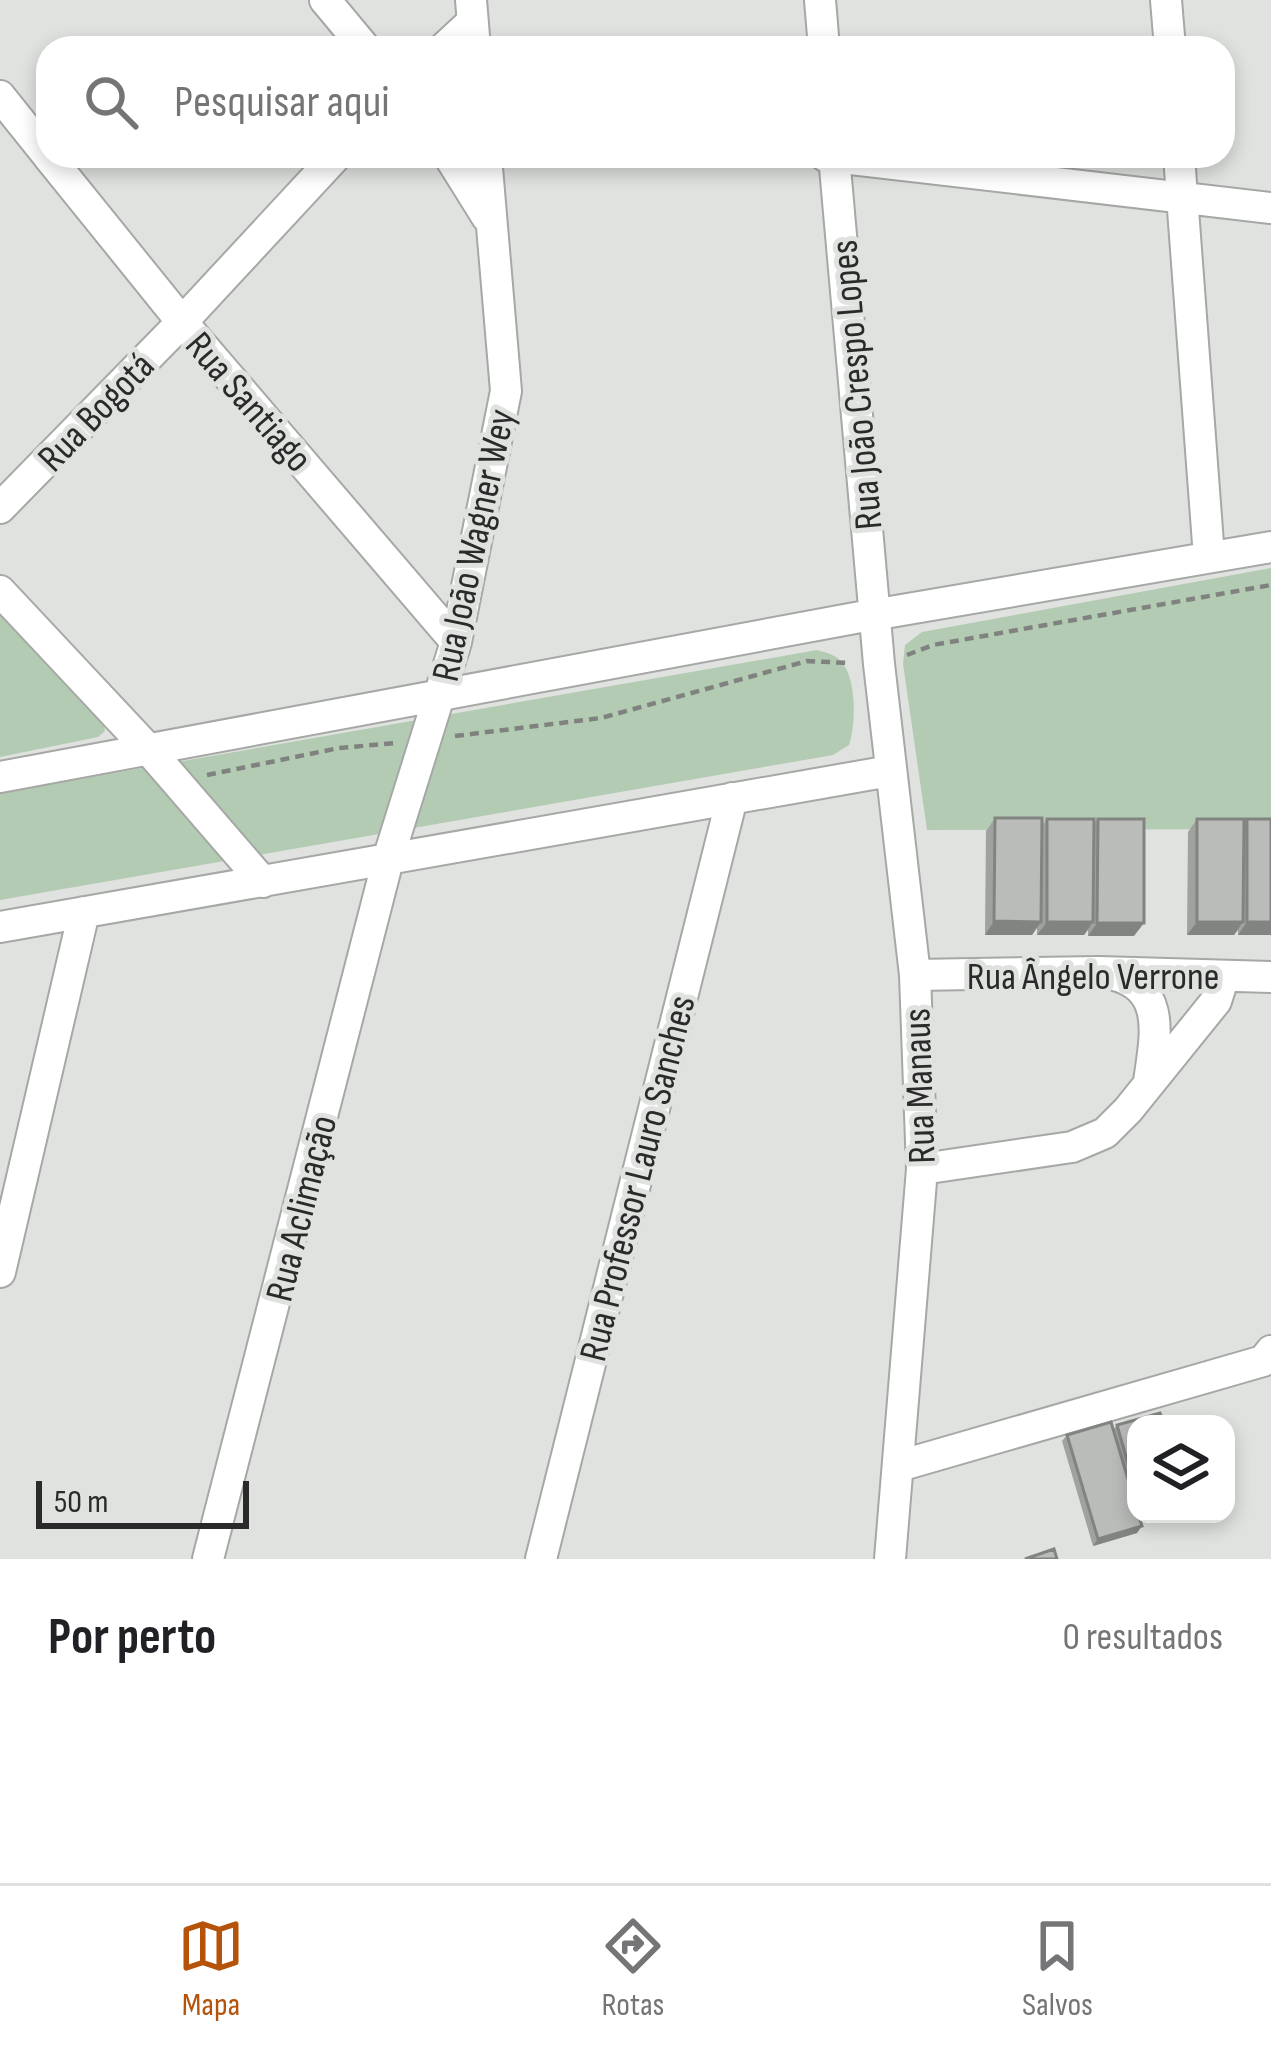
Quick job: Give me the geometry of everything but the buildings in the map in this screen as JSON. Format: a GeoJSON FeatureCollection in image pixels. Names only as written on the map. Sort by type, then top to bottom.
{"type":"FeatureCollection","features":[{"type":"Feature","properties":{"kind":"street"},"geometry":{"type":"LineString","coordinates":[[325,0],[355,36]]}},
{"type":"Feature","properties":{"kind":"street"},"geometry":{"type":"LineString","coordinates":[[820,0],[823,36]]}},
{"type":"Feature","properties":{"kind":"street"},"geometry":{"type":"LineString","coordinates":[[1166,0],[1169,36]]}},
{"type":"Feature","properties":{"kind":"street","name":"Rua Santiago"},"geometry":{"type":"LineString","coordinates":[[0,96],[36,141]]}},
{"type":"Feature","properties":{"kind":"street","name":"Rua Santiago"},"geometry":{"type":"LineString","coordinates":[[58,168],[182,322],[456,642]]}},
{"type":"Feature","properties":{"kind":"street","name":"Rua Bogotá"},"geometry":{"type":"LineString","coordinates":[[0,508],[325,168]]}},
{"type":"Feature","properties":{"kind":"street"},"geometry":{"type":"LineString","coordinates":[[456,168],[492,226]]}},
{"type":"Feature","properties":{"kind":"street","name":"Rua João Wagner Wey"},"geometry":{"type":"LineString","coordinates":[[389,856],[456,642],[506,391],[487,168]]}},
{"type":"Feature","properties":{"kind":"street","name":"Rua João Crespo Lopes"},"geometry":{"type":"LineString","coordinates":[[832,168],[875,615]]}},
{"type":"Feature","properties":{"kind":"street"},"geometry":{"type":"LineString","coordinates":[[929,168],[1271,208]]}},
{"type":"Feature","properties":{"kind":"street"},"geometry":{"type":"LineString","coordinates":[[1180,168],[1209,557]]}},
{"type":"Feature","properties":{"kind":"street"},"geometry":{"type":"LineString","coordinates":[[0,777],[875,615],[1271,547]]}},
{"type":"Feature","properties":{"kind":"street"},"geometry":{"type":"LineString","coordinates":[[0,591],[149,750],[263,882]]}},
{"type":"Feature","properties":{"kind":"street","name":"Rua Manaus"},"geometry":{"type":"LineString","coordinates":[[875,615],[914,975],[922,1169],[890,1559]]}},
{"type":"Feature","properties":{"kind":"street"},"geometry":{"type":"LineString","coordinates":[[0,927],[890,771]]}},
{"type":"Feature","properties":{"kind":"street","name":"Rua Professor Lauro Sanches"},"geometry":{"type":"LineString","coordinates":[[541,1559],[732,798]]}},
{"type":"Feature","properties":{"kind":"street","name":"Rua Aclimação"},"geometry":{"type":"LineString","coordinates":[[208,1559],[389,856]]}},
{"type":"Feature","properties":{"kind":"street"},"geometry":{"type":"LineString","coordinates":[[0,1272],[84,912]]}},
{"type":"Feature","properties":{"kind":"street"},"geometry":{"type":"LineString","coordinates":[[1099,972],[1130,979],[1148,997],[1155,1018],[1149,1082]]}},
{"type":"Feature","properties":{"kind":"street","name":"Rua Ângelo Verrone"},"geometry":{"type":"LineString","coordinates":[[914,975],[1099,972],[1271,977]]}},
{"type":"Feature","properties":{"kind":"street"},"geometry":{"type":"LineString","coordinates":[[922,1169],[1072,1147],[1105,1132],[1216,1000],[1224,976]]}},
{"type":"Feature","properties":{"kind":"street"},"geometry":{"type":"LineString","coordinates":[[899,1466],[1263,1360],[1271,1351]]}},
{"type":"Feature","properties":{"kind":"path"},"geometry":{"type":"LineString","coordinates":[[175,781],[339,748],[602,718],[807,661],[879,664],[933,645],[1271,585]]}},
{"type":"Feature","properties":{"kind":"green space"},"geometry":{"type":"Polygon","coordinates":[[[1271,568],[1271,829],[927,830],[903,664],[905,645],[922,632],[1271,568]]]}},
{"type":"Feature","properties":{"kind":"green space"},"geometry":{"type":"Polygon","coordinates":[[[0,614],[104,724],[105,731],[98,737],[0,757],[0,614]]]}},
{"type":"Feature","properties":{"kind":"green space"},"geometry":{"type":"Polygon","coordinates":[[[817,650],[843,664],[852,685],[849,745],[833,755],[0,900],[0,793],[817,650]]]}}]}
